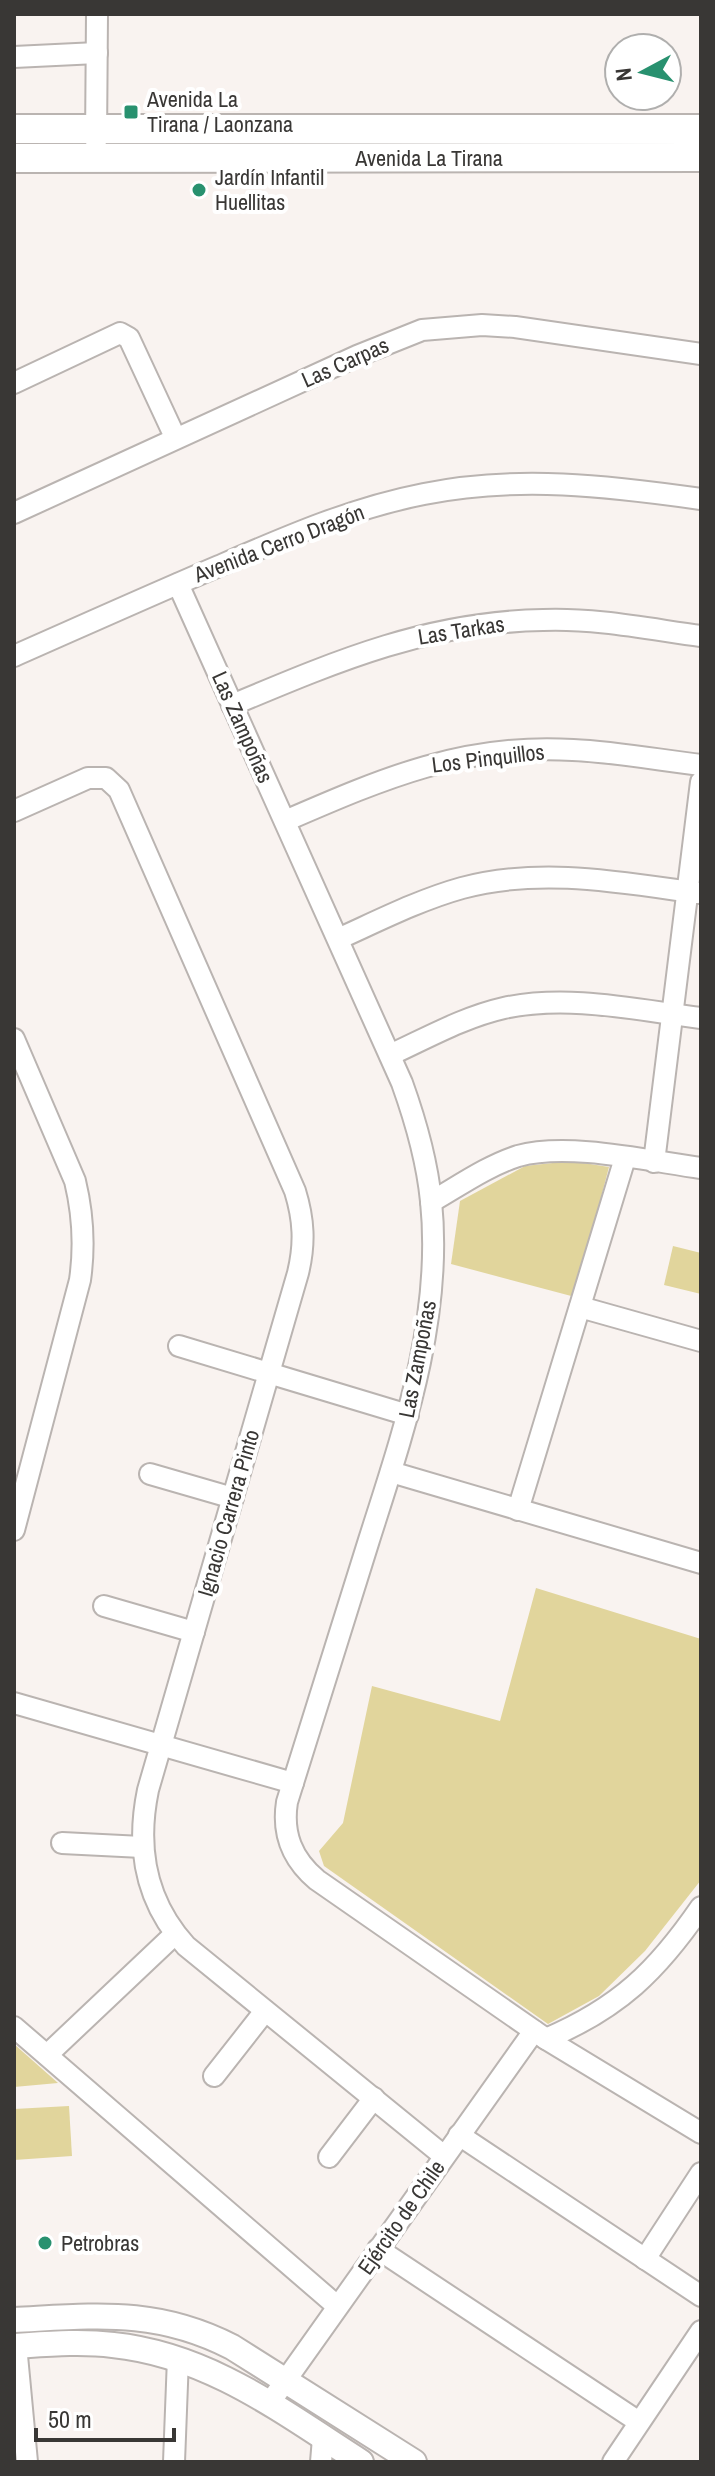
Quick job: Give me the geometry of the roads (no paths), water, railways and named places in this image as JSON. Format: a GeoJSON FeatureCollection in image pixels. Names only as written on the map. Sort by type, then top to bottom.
{"type":"FeatureCollection","features":[{"type":"Feature","properties":{"kind":"highway","name":"Avenida La Tirana"},"geometry":{"type":"LineString","coordinates":[[14,129],[701,129]]}},
{"type":"Feature","properties":{"kind":"highway","name":"Avenida La Tirana"},"geometry":{"type":"LineString","coordinates":[[14,158],[701,157]]}},
{"type":"Feature","properties":{"kind":"main road"},"geometry":{"type":"LineString","coordinates":[[14,2320],[103,2315],[162,2321],[217,2339],[414,2462]]}},
{"type":"Feature","properties":{"kind":"main road"},"geometry":{"type":"LineString","coordinates":[[15,2346],[100,2344],[178,2358],[223,2376],[270,2404],[322,2450],[361,2462]]}},
{"type":"Feature","properties":{"kind":"street"},"geometry":{"type":"LineString","coordinates":[[96,158],[97,14]]}},
{"type":"Feature","properties":{"kind":"street"},"geometry":{"type":"LineString","coordinates":[[14,57],[97,53]]}},
{"type":"Feature","properties":{"kind":"street","name":"Las Carpas"},"geometry":{"type":"LineString","coordinates":[[14,513],[175,437],[414,333],[441,327],[515,327],[701,354]]}},
{"type":"Feature","properties":{"kind":"street"},"geometry":{"type":"LineString","coordinates":[[14,383],[120,333],[129,338],[175,437]]}},
{"type":"Feature","properties":{"kind":"street","name":"Avenida Cerro Dragón"},"geometry":{"type":"LineString","coordinates":[[14,656],[303,529],[363,509],[425,494],[486,486],[552,484],[701,499]]}},
{"type":"Feature","properties":{"kind":"street","name":"Las Zampoñas"},"geometry":{"type":"LineString","coordinates":[[178,584],[390,1055],[421,1141],[431,1202],[433,1271],[419,1373],[287,1802],[285,1825],[290,1847],[306,1871],[540,2035],[701,2133]]}},
{"type":"Feature","properties":{"kind":"street","name":"Las Tarkas"},"geometry":{"type":"LineString","coordinates":[[232,705],[360,653],[420,635],[483,624],[575,620],[701,636]]}},
{"type":"Feature","properties":{"kind":"street","name":"Los Pinquillos"},"geometry":{"type":"LineString","coordinates":[[285,821],[396,775],[446,761],[488,754],[571,750],[701,765]]}},
{"type":"Feature","properties":{"kind":"street","name":"Ignacio Carrera Pinto"},"geometry":{"type":"LineString","coordinates":[[14,811],[88,778],[106,778],[119,790],[295,1191],[300,1209],[304,1242],[302,1257],[144,1810],[142,1847],[152,1893],[175,1934],[186,1946],[444,2156]]}},
{"type":"Feature","properties":{"kind":"street"},"geometry":{"type":"LineString","coordinates":[[654,1162],[672,1015],[694,893],[701,782]]}},
{"type":"Feature","properties":{"kind":"street"},"geometry":{"type":"LineString","coordinates":[[338,939],[436,897],[507,879],[555,876],[694,893]]}},
{"type":"Feature","properties":{"kind":"street"},"geometry":{"type":"LineString","coordinates":[[390,1055],[474,1017],[523,1005],[565,1003],[701,1018]]}},
{"type":"Feature","properties":{"kind":"street"},"geometry":{"type":"LineString","coordinates":[[14,1039],[75,1181],[84,1238],[80,1280],[14,1530]]}},
{"type":"Feature","properties":{"kind":"street"},"geometry":{"type":"LineString","coordinates":[[431,1202],[491,1167],[518,1156],[561,1151],[701,1168]]}},
{"type":"Feature","properties":{"kind":"street"},"geometry":{"type":"LineString","coordinates":[[518,1510],[625,1158]]}},
{"type":"Feature","properties":{"kind":"street"},"geometry":{"type":"LineString","coordinates":[[580,1307],[701,1341]]}},
{"type":"Feature","properties":{"kind":"street"},"geometry":{"type":"LineString","coordinates":[[179,1346],[408,1415]]}},
{"type":"Feature","properties":{"kind":"street"},"geometry":{"type":"LineString","coordinates":[[391,1472],[701,1563]]}},
{"type":"Feature","properties":{"kind":"street"},"geometry":{"type":"LineString","coordinates":[[150,1474],[233,1498]]}},
{"type":"Feature","properties":{"kind":"street"},"geometry":{"type":"LineString","coordinates":[[104,1606],[194,1632]]}},
{"type":"Feature","properties":{"kind":"street"},"geometry":{"type":"LineString","coordinates":[[14,1703],[293,1783]]}},
{"type":"Feature","properties":{"kind":"street"},"geometry":{"type":"LineString","coordinates":[[62,1843],[142,1847]]}},
{"type":"Feature","properties":{"kind":"street","name":"Ejército de Chile"},"geometry":{"type":"LineString","coordinates":[[270,2404],[459,2135],[540,2035],[581,2023],[623,1996],[664,1957],[701,1907]]}},
{"type":"Feature","properties":{"kind":"street"},"geometry":{"type":"LineString","coordinates":[[47,2055],[175,1934]]}},
{"type":"Feature","properties":{"kind":"street"},"geometry":{"type":"LineString","coordinates":[[214,2076],[265,2011]]}},
{"type":"Feature","properties":{"kind":"street"},"geometry":{"type":"LineString","coordinates":[[14,2027],[337,2306]]}},
{"type":"Feature","properties":{"kind":"street"},"geometry":{"type":"LineString","coordinates":[[329,2157],[374,2098]]}},
{"type":"Feature","properties":{"kind":"street"},"geometry":{"type":"LineString","coordinates":[[459,2135],[701,2296]]}},
{"type":"Feature","properties":{"kind":"street"},"geometry":{"type":"LineString","coordinates":[[645,2259],[701,2173]]}},
{"type":"Feature","properties":{"kind":"street"},"geometry":{"type":"LineString","coordinates":[[378,2249],[639,2422]]}},
{"type":"Feature","properties":{"kind":"street"},"geometry":{"type":"LineString","coordinates":[[613,2462],[701,2331]]}},
{"type":"Feature","properties":{"kind":"street"},"geometry":{"type":"LineString","coordinates":[[15,2346],[27,2462]]}},
{"type":"Feature","properties":{"kind":"street"},"geometry":{"type":"LineString","coordinates":[[174,2462],[178,2358]]}},
{"type":"Feature","properties":{"kind":"place","name":"Avenida La Tirana / Laonzana"},"geometry":{"type":"Point","coordinates":[131,112]}},
{"type":"Feature","properties":{"kind":"place","name":"Jardín Infantil Huellitas"},"geometry":{"type":"Point","coordinates":[199,190]}},
{"type":"Feature","properties":{"kind":"place","name":"Petrobras"},"geometry":{"type":"Point","coordinates":[45,2243]}}]}
